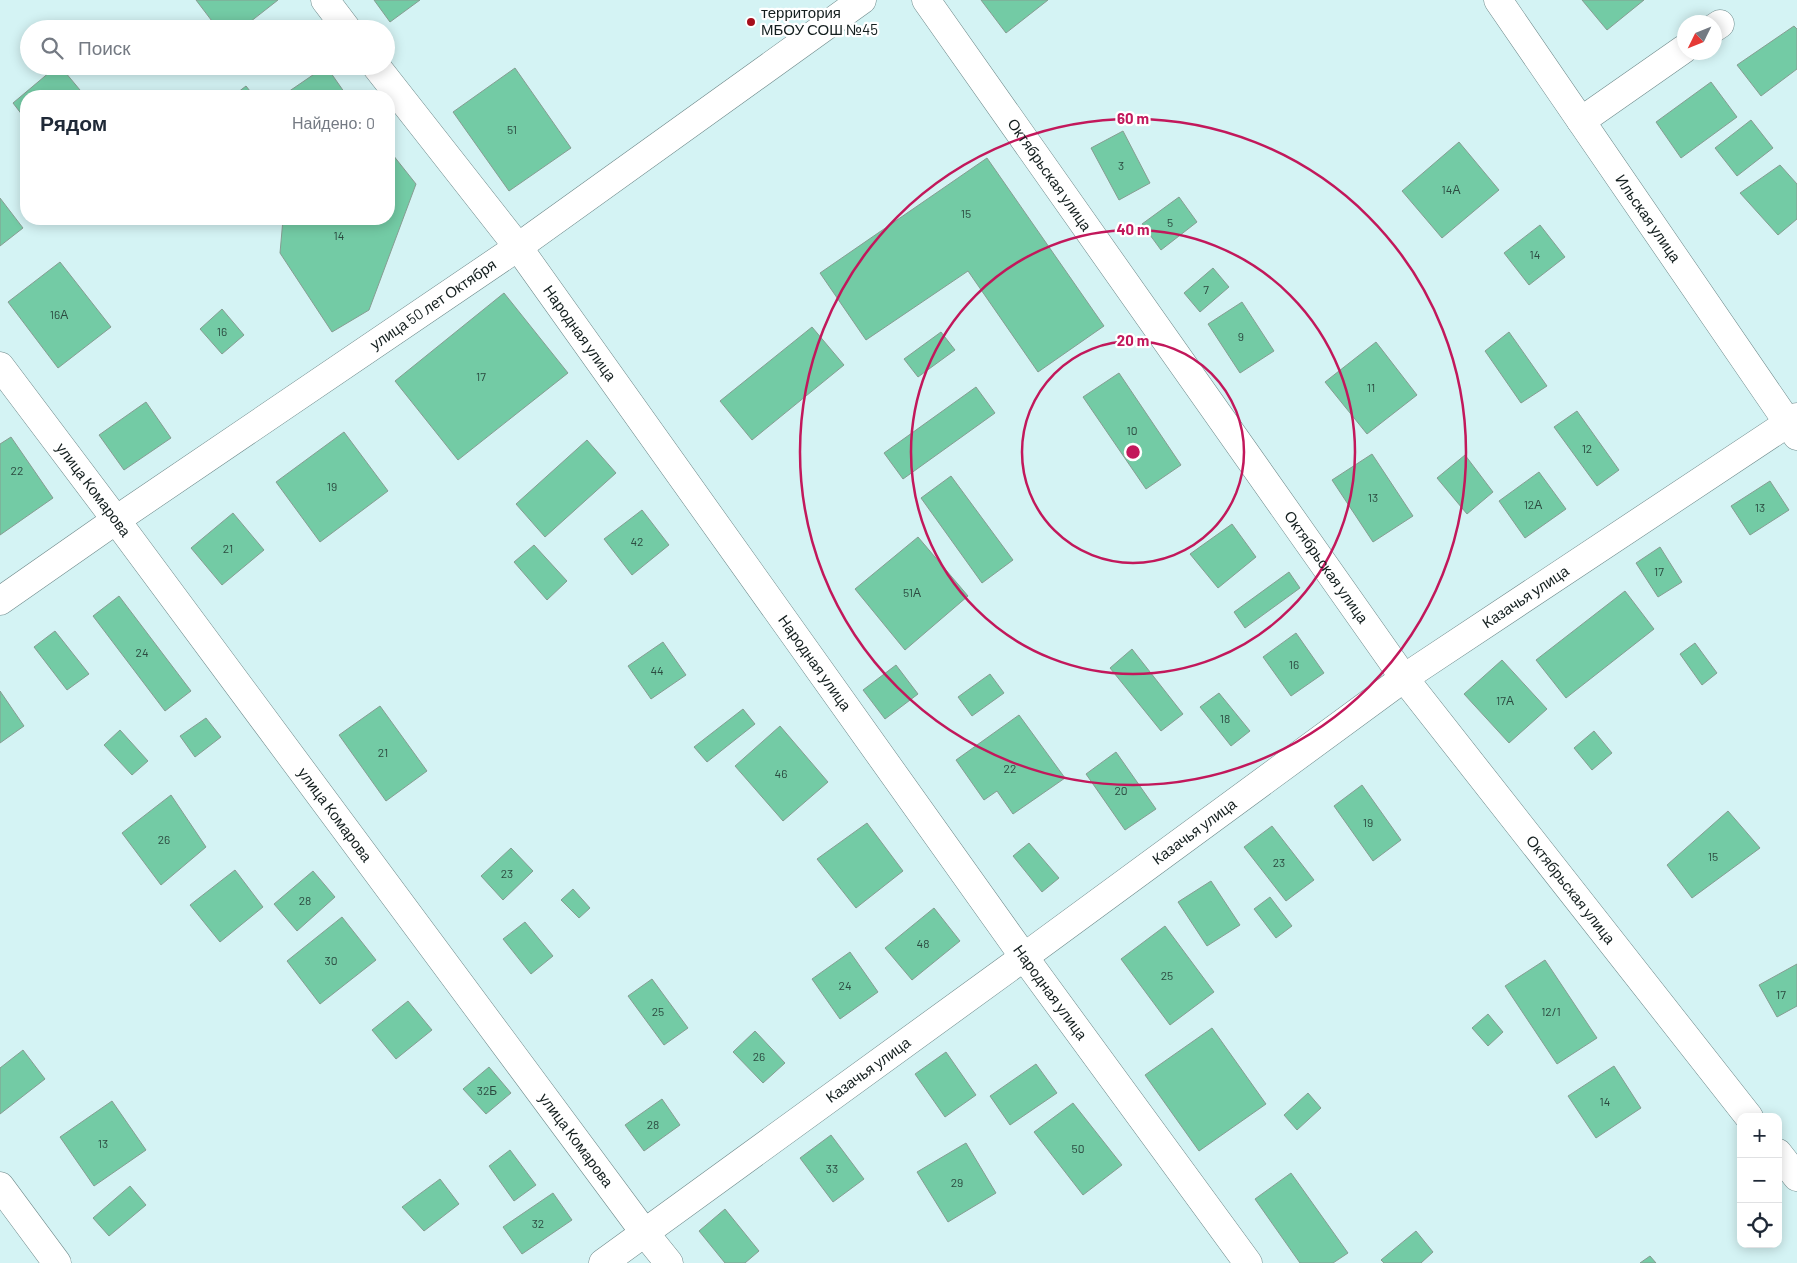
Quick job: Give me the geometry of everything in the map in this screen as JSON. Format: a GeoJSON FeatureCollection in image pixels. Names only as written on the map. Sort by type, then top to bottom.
{"type":"FeatureCollection","features":[{"type":"Feature","properties":{"kind":"street"},"geometry":{"type":"LineString","coordinates":[[324,0],[340,20]]}},
{"type":"Feature","properties":{"kind":"street","name":"улица 50 лет Октября"},"geometry":{"type":"LineString","coordinates":[[0,601],[518,247],[862,0]]}},
{"type":"Feature","properties":{"kind":"street","name":"Октябрьская улица"},"geometry":{"type":"LineString","coordinates":[[926,0],[1404,678],[1746,1113]]}},
{"type":"Feature","properties":{"kind":"street","name":"Ильская улица"},"geometry":{"type":"LineString","coordinates":[[1498,0],[1794,426]]}},
{"type":"Feature","properties":{"kind":"street"},"geometry":{"type":"LineString","coordinates":[[1581,121],[1677,54]]}},
{"type":"Feature","properties":{"kind":"street","name":"Народная улица"},"geometry":{"type":"LineString","coordinates":[[383,75],[395,90]]}},
{"type":"Feature","properties":{"kind":"street","name":"Народная улица"},"geometry":{"type":"LineString","coordinates":[[395,90],[518,247],[1024,957],[1248,1263]]}},
{"type":"Feature","properties":{"kind":"street","name":"улица Комарова"},"geometry":{"type":"LineString","coordinates":[[0,366],[644,1232],[669,1263]]}},
{"type":"Feature","properties":{"kind":"street","name":"Казачья улица"},"geometry":{"type":"LineString","coordinates":[[603,1263],[1404,678],[1794,426]]}},
{"type":"Feature","properties":{"kind":"street"},"geometry":{"type":"LineString","coordinates":[[1782,1158],[1797,1177]]}},
{"type":"Feature","properties":{"kind":"street"},"geometry":{"type":"LineString","coordinates":[[0,1186],[57,1263]]}},
{"type":"Feature","properties":{"kind":"building"},"geometry":{"type":"Polygon","coordinates":[[[196,0],[278,0],[252,20],[211,20],[196,0]]]}},
{"type":"Feature","properties":{"kind":"building"},"geometry":{"type":"Polygon","coordinates":[[[374,0],[420,0],[393,20],[389,20],[374,0]]]}},
{"type":"Feature","properties":{"kind":"building"},"geometry":{"type":"Polygon","coordinates":[[[981,0],[1048,0],[1006,33],[981,0]]]}},
{"type":"Feature","properties":{"kind":"building"},"geometry":{"type":"Polygon","coordinates":[[[1582,0],[1644,0],[1607,30],[1582,0]]]}},
{"type":"Feature","properties":{"kind":"building"},"geometry":{"type":"Polygon","coordinates":[[[1794,26],[1797,29],[1797,69],[1761,96],[1737,65],[1794,26]]]}},
{"type":"Feature","properties":{"kind":"building"},"geometry":{"type":"Polygon","coordinates":[[[515,68],[571,148],[509,191],[453,112],[515,68]]]}},
{"type":"Feature","properties":{"kind":"building"},"geometry":{"type":"Polygon","coordinates":[[[46,75],[68,75],[80,90],[28,90],[46,75]]]}},
{"type":"Feature","properties":{"kind":"building"},"geometry":{"type":"Polygon","coordinates":[[[313,75],[332,75],[343,90],[291,90],[313,75]]]}},
{"type":"Feature","properties":{"kind":"building"},"geometry":{"type":"Polygon","coordinates":[[[1711,82],[1737,117],[1681,158],[1656,122],[1711,82]]]}},
{"type":"Feature","properties":{"kind":"building"},"geometry":{"type":"Polygon","coordinates":[[[246,86],[249,90],[241,90],[246,86]]]}},
{"type":"Feature","properties":{"kind":"building"},"geometry":{"type":"Polygon","coordinates":[[[20,97],[20,112],[13,103],[20,97]]]}},
{"type":"Feature","properties":{"kind":"building"},"geometry":{"type":"Polygon","coordinates":[[[1751,120],[1773,148],[1737,176],[1715,148],[1751,120]]]}},
{"type":"Feature","properties":{"kind":"building"},"geometry":{"type":"Polygon","coordinates":[[[1123,131],[1150,183],[1119,200],[1091,148],[1123,131]]]}},
{"type":"Feature","properties":{"kind":"building"},"geometry":{"type":"Polygon","coordinates":[[[1459,142],[1499,190],[1442,238],[1402,191],[1459,142]]]}},
{"type":"Feature","properties":{"kind":"building"},"geometry":{"type":"Polygon","coordinates":[[[395,158],[416,184],[369,310],[332,332],[280,253],[282,225],[395,225],[395,158]]]}},
{"type":"Feature","properties":{"kind":"building"},"geometry":{"type":"Polygon","coordinates":[[[987,158],[1104,326],[1038,372],[968,271],[866,340],[820,273],[987,158]]]}},
{"type":"Feature","properties":{"kind":"building"},"geometry":{"type":"Polygon","coordinates":[[[1780,165],[1797,184],[1797,219],[1778,235],[1740,193],[1780,165]]]}},
{"type":"Feature","properties":{"kind":"building"},"geometry":{"type":"Polygon","coordinates":[[[1179,197],[1197,222],[1161,250],[1142,224],[1179,197]]]}},
{"type":"Feature","properties":{"kind":"building"},"geometry":{"type":"Polygon","coordinates":[[[0,198],[23,228],[0,246],[0,198]]]}},
{"type":"Feature","properties":{"kind":"building"},"geometry":{"type":"Polygon","coordinates":[[[1540,225],[1565,257],[1529,285],[1504,253],[1540,225]]]}},
{"type":"Feature","properties":{"kind":"building"},"geometry":{"type":"Polygon","coordinates":[[[60,262],[111,327],[58,368],[8,302],[60,262]]]}},
{"type":"Feature","properties":{"kind":"building"},"geometry":{"type":"Polygon","coordinates":[[[1213,268],[1229,287],[1200,312],[1184,293],[1213,268]]]}},
{"type":"Feature","properties":{"kind":"building"},"geometry":{"type":"Polygon","coordinates":[[[504,293],[568,373],[458,460],[395,381],[504,293]]]}},
{"type":"Feature","properties":{"kind":"building"},"geometry":{"type":"Polygon","coordinates":[[[1242,302],[1274,351],[1240,373],[1208,324],[1242,302]]]}},
{"type":"Feature","properties":{"kind":"building"},"geometry":{"type":"Polygon","coordinates":[[[222,309],[244,335],[222,354],[200,329],[222,309]]]}},
{"type":"Feature","properties":{"kind":"building"},"geometry":{"type":"Polygon","coordinates":[[[812,327],[844,365],[752,440],[720,401],[812,327]]]}},
{"type":"Feature","properties":{"kind":"building"},"geometry":{"type":"Polygon","coordinates":[[[941,332],[955,350],[918,377],[904,359],[941,332]]]}},
{"type":"Feature","properties":{"kind":"building"},"geometry":{"type":"Polygon","coordinates":[[[1509,332],[1547,386],[1521,403],[1485,351],[1509,332]]]}},
{"type":"Feature","properties":{"kind":"building"},"geometry":{"type":"Polygon","coordinates":[[[1376,342],[1417,395],[1367,434],[1325,382],[1376,342]]]}},
{"type":"Feature","properties":{"kind":"building"},"geometry":{"type":"Polygon","coordinates":[[[1119,373],[1181,465],[1146,489],[1083,397],[1119,373]]]}},
{"type":"Feature","properties":{"kind":"building"},"geometry":{"type":"Polygon","coordinates":[[[976,387],[995,413],[903,479],[884,453],[976,387]]]}},
{"type":"Feature","properties":{"kind":"building"},"geometry":{"type":"Polygon","coordinates":[[[146,402],[171,438],[124,470],[99,435],[146,402]]]}},
{"type":"Feature","properties":{"kind":"building"},"geometry":{"type":"Polygon","coordinates":[[[1577,411],[1619,470],[1597,486],[1554,427],[1577,411]]]}},
{"type":"Feature","properties":{"kind":"building"},"geometry":{"type":"Polygon","coordinates":[[[344,432],[388,491],[320,542],[276,482],[344,432]]]}},
{"type":"Feature","properties":{"kind":"building"},"geometry":{"type":"Polygon","coordinates":[[[11,437],[53,498],[0,535],[0,444],[11,437]]]}},
{"type":"Feature","properties":{"kind":"building"},"geometry":{"type":"Polygon","coordinates":[[[587,440],[616,473],[545,537],[516,504],[587,440]]]}},
{"type":"Feature","properties":{"kind":"building"},"geometry":{"type":"Polygon","coordinates":[[[1372,454],[1413,516],[1373,542],[1332,480],[1372,454]]]}},
{"type":"Feature","properties":{"kind":"building"},"geometry":{"type":"Polygon","coordinates":[[[1465,455],[1493,492],[1467,514],[1437,478],[1465,455]]]}},
{"type":"Feature","properties":{"kind":"building"},"geometry":{"type":"Polygon","coordinates":[[[1539,472],[1566,509],[1525,538],[1499,501],[1539,472]]]}},
{"type":"Feature","properties":{"kind":"building"},"geometry":{"type":"Polygon","coordinates":[[[951,476],[1013,560],[982,583],[921,498],[951,476]]]}},
{"type":"Feature","properties":{"kind":"building"},"geometry":{"type":"Polygon","coordinates":[[[1770,481],[1789,510],[1750,535],[1731,506],[1770,481]]]}},
{"type":"Feature","properties":{"kind":"building"},"geometry":{"type":"Polygon","coordinates":[[[642,510],[669,545],[632,575],[604,539],[642,510]]]}},
{"type":"Feature","properties":{"kind":"building"},"geometry":{"type":"Polygon","coordinates":[[[233,513],[264,550],[222,585],[191,548],[233,513]]]}},
{"type":"Feature","properties":{"kind":"building"},"geometry":{"type":"Polygon","coordinates":[[[1232,524],[1256,557],[1218,588],[1190,554],[1232,524]]]}},
{"type":"Feature","properties":{"kind":"building"},"geometry":{"type":"Polygon","coordinates":[[[918,537],[968,596],[905,650],[855,589],[918,537]]]}},
{"type":"Feature","properties":{"kind":"building"},"geometry":{"type":"Polygon","coordinates":[[[534,545],[567,581],[547,600],[514,562],[534,545]]]}},
{"type":"Feature","properties":{"kind":"building"},"geometry":{"type":"Polygon","coordinates":[[[1660,547],[1682,582],[1658,597],[1636,563],[1660,547]]]}},
{"type":"Feature","properties":{"kind":"building"},"geometry":{"type":"Polygon","coordinates":[[[1289,572],[1300,588],[1245,628],[1234,612],[1289,572]]]}},
{"type":"Feature","properties":{"kind":"building"},"geometry":{"type":"Polygon","coordinates":[[[1625,591],[1654,629],[1566,698],[1536,660],[1625,591]]]}},
{"type":"Feature","properties":{"kind":"building"},"geometry":{"type":"Polygon","coordinates":[[[119,596],[191,691],[165,711],[93,616],[119,596]]]}},
{"type":"Feature","properties":{"kind":"building"},"geometry":{"type":"Polygon","coordinates":[[[55,631],[89,674],[67,690],[34,647],[55,631]]]}},
{"type":"Feature","properties":{"kind":"building"},"geometry":{"type":"Polygon","coordinates":[[[1296,633],[1324,673],[1291,696],[1263,657],[1296,633]]]}},
{"type":"Feature","properties":{"kind":"building"},"geometry":{"type":"Polygon","coordinates":[[[663,642],[686,675],[651,699],[628,666],[663,642]]]}},
{"type":"Feature","properties":{"kind":"building"},"geometry":{"type":"Polygon","coordinates":[[[1695,643],[1717,673],[1702,685],[1680,654],[1695,643]]]}},
{"type":"Feature","properties":{"kind":"building"},"geometry":{"type":"Polygon","coordinates":[[[1132,649],[1183,714],[1161,731],[1110,668],[1132,649]]]}},
{"type":"Feature","properties":{"kind":"building"},"geometry":{"type":"Polygon","coordinates":[[[1502,660],[1547,709],[1509,743],[1464,694],[1502,660]]]}},
{"type":"Feature","properties":{"kind":"building"},"geometry":{"type":"Polygon","coordinates":[[[896,665],[918,694],[885,719],[863,690],[896,665]]]}},
{"type":"Feature","properties":{"kind":"building"},"geometry":{"type":"Polygon","coordinates":[[[990,674],[1004,693],[972,716],[958,697],[990,674]]]}},
{"type":"Feature","properties":{"kind":"building"},"geometry":{"type":"Polygon","coordinates":[[[0,691],[24,726],[0,743],[0,691]]]}},
{"type":"Feature","properties":{"kind":"building"},"geometry":{"type":"Polygon","coordinates":[[[1219,693],[1250,731],[1231,746],[1200,707],[1219,693]]]}},
{"type":"Feature","properties":{"kind":"building"},"geometry":{"type":"Polygon","coordinates":[[[380,706],[427,771],[386,801],[339,735],[380,706]]]}},
{"type":"Feature","properties":{"kind":"building"},"geometry":{"type":"Polygon","coordinates":[[[743,709],[755,724],[707,762],[694,747],[743,709]]]}},
{"type":"Feature","properties":{"kind":"building"},"geometry":{"type":"Polygon","coordinates":[[[1019,715],[1065,778],[1013,814],[997,791],[984,800],[956,760],[1019,715]]]}},
{"type":"Feature","properties":{"kind":"building"},"geometry":{"type":"Polygon","coordinates":[[[206,718],[221,737],[195,757],[180,736],[206,718]]]}},
{"type":"Feature","properties":{"kind":"building"},"geometry":{"type":"Polygon","coordinates":[[[780,726],[828,782],[783,821],[735,766],[780,726]]]}},
{"type":"Feature","properties":{"kind":"building"},"geometry":{"type":"Polygon","coordinates":[[[120,730],[148,761],[132,775],[104,745],[120,730]]]}},
{"type":"Feature","properties":{"kind":"building"},"geometry":{"type":"Polygon","coordinates":[[[1594,731],[1612,753],[1592,770],[1574,748],[1594,731]]]}},
{"type":"Feature","properties":{"kind":"building"},"geometry":{"type":"Polygon","coordinates":[[[1116,752],[1156,809],[1125,830],[1086,774],[1116,752]]]}},
{"type":"Feature","properties":{"kind":"building"},"geometry":{"type":"Polygon","coordinates":[[[1362,785],[1401,840],[1373,861],[1334,806],[1362,785]]]}},
{"type":"Feature","properties":{"kind":"building"},"geometry":{"type":"Polygon","coordinates":[[[171,795],[206,847],[161,885],[122,833],[171,795]]]}},
{"type":"Feature","properties":{"kind":"building"},"geometry":{"type":"Polygon","coordinates":[[[1728,811],[1760,848],[1692,898],[1667,865],[1728,811]]]}},
{"type":"Feature","properties":{"kind":"building"},"geometry":{"type":"Polygon","coordinates":[[[867,823],[903,871],[856,908],[817,859],[867,823]]]}},
{"type":"Feature","properties":{"kind":"building"},"geometry":{"type":"Polygon","coordinates":[[[1272,826],[1314,880],[1286,901],[1244,847],[1272,826]]]}},
{"type":"Feature","properties":{"kind":"building"},"geometry":{"type":"Polygon","coordinates":[[[1029,843],[1059,878],[1042,892],[1013,856],[1029,843]]]}},
{"type":"Feature","properties":{"kind":"building"},"geometry":{"type":"Polygon","coordinates":[[[511,848],[533,871],[503,900],[481,876],[511,848]]]}},
{"type":"Feature","properties":{"kind":"building"},"geometry":{"type":"Polygon","coordinates":[[[235,870],[263,907],[220,942],[190,905],[235,870]]]}},
{"type":"Feature","properties":{"kind":"building"},"geometry":{"type":"Polygon","coordinates":[[[313,871],[335,897],[297,931],[274,904],[313,871]]]}},
{"type":"Feature","properties":{"kind":"building"},"geometry":{"type":"Polygon","coordinates":[[[1211,881],[1240,925],[1207,946],[1178,902],[1211,881]]]}},
{"type":"Feature","properties":{"kind":"building"},"geometry":{"type":"Polygon","coordinates":[[[573,889],[590,908],[579,918],[561,900],[573,889]]]}},
{"type":"Feature","properties":{"kind":"building"},"geometry":{"type":"Polygon","coordinates":[[[1270,897],[1292,926],[1276,938],[1254,909],[1270,897]]]}},
{"type":"Feature","properties":{"kind":"building"},"geometry":{"type":"Polygon","coordinates":[[[934,908],[960,941],[912,980],[885,948],[934,908]]]}},
{"type":"Feature","properties":{"kind":"building"},"geometry":{"type":"Polygon","coordinates":[[[342,917],[376,960],[320,1004],[287,961],[342,917]]]}},
{"type":"Feature","properties":{"kind":"building"},"geometry":{"type":"Polygon","coordinates":[[[525,922],[553,956],[531,974],[503,939],[525,922]]]}},
{"type":"Feature","properties":{"kind":"building"},"geometry":{"type":"Polygon","coordinates":[[[1165,926],[1214,992],[1170,1025],[1121,959],[1165,926]]]}},
{"type":"Feature","properties":{"kind":"building"},"geometry":{"type":"Polygon","coordinates":[[[850,952],[878,992],[840,1019],[812,979],[850,952]]]}},
{"type":"Feature","properties":{"kind":"building"},"geometry":{"type":"Polygon","coordinates":[[[1545,960],[1597,1038],[1557,1064],[1505,986],[1545,960]]]}},
{"type":"Feature","properties":{"kind":"building"},"geometry":{"type":"Polygon","coordinates":[[[1797,964],[1797,1006],[1777,1017],[1759,985],[1797,964]]]}},
{"type":"Feature","properties":{"kind":"building"},"geometry":{"type":"Polygon","coordinates":[[[652,979],[688,1028],[664,1045],[628,996],[652,979]]]}},
{"type":"Feature","properties":{"kind":"building"},"geometry":{"type":"Polygon","coordinates":[[[408,1001],[432,1030],[396,1059],[372,1030],[408,1001]]]}},
{"type":"Feature","properties":{"kind":"building"},"geometry":{"type":"Polygon","coordinates":[[[1488,1014],[1503,1032],[1488,1046],[1472,1028],[1488,1014]]]}},
{"type":"Feature","properties":{"kind":"building"},"geometry":{"type":"Polygon","coordinates":[[[1212,1028],[1266,1104],[1199,1151],[1145,1075],[1212,1028]]]}},
{"type":"Feature","properties":{"kind":"building"},"geometry":{"type":"Polygon","coordinates":[[[755,1031],[785,1063],[763,1083],[733,1052],[755,1031]]]}},
{"type":"Feature","properties":{"kind":"building"},"geometry":{"type":"Polygon","coordinates":[[[23,1050],[45,1079],[0,1114],[0,1068],[23,1050]]]}},
{"type":"Feature","properties":{"kind":"building"},"geometry":{"type":"Polygon","coordinates":[[[946,1052],[976,1095],[945,1117],[915,1074],[946,1052]]]}},
{"type":"Feature","properties":{"kind":"building"},"geometry":{"type":"Polygon","coordinates":[[[1036,1064],[1057,1093],[1010,1125],[990,1096],[1036,1064]]]}},
{"type":"Feature","properties":{"kind":"building"},"geometry":{"type":"Polygon","coordinates":[[[1614,1066],[1641,1108],[1596,1138],[1568,1096],[1614,1066]]]}},
{"type":"Feature","properties":{"kind":"building"},"geometry":{"type":"Polygon","coordinates":[[[489,1067],[511,1093],[486,1114],[463,1089],[489,1067]]]}},
{"type":"Feature","properties":{"kind":"building"},"geometry":{"type":"Polygon","coordinates":[[[1308,1093],[1321,1108],[1297,1130],[1284,1115],[1308,1093]]]}},
{"type":"Feature","properties":{"kind":"building"},"geometry":{"type":"Polygon","coordinates":[[[662,1099],[680,1125],[644,1151],[625,1125],[662,1099]]]}},
{"type":"Feature","properties":{"kind":"building"},"geometry":{"type":"Polygon","coordinates":[[[112,1101],[146,1150],[94,1186],[60,1137],[112,1101]]]}},
{"type":"Feature","properties":{"kind":"building"},"geometry":{"type":"Polygon","coordinates":[[[1073,1103],[1122,1165],[1083,1195],[1034,1132],[1073,1103]]]}},
{"type":"Feature","properties":{"kind":"building"},"geometry":{"type":"Polygon","coordinates":[[[831,1135],[864,1179],[833,1202],[800,1158],[831,1135]]]}},
{"type":"Feature","properties":{"kind":"building"},"geometry":{"type":"Polygon","coordinates":[[[966,1143],[996,1193],[948,1222],[917,1172],[966,1143]]]}},
{"type":"Feature","properties":{"kind":"building"},"geometry":{"type":"Polygon","coordinates":[[[510,1150],[536,1185],[514,1201],[489,1166],[510,1150]]]}},
{"type":"Feature","properties":{"kind":"building"},"geometry":{"type":"Polygon","coordinates":[[[1291,1173],[1348,1253],[1333,1263],[1300,1263],[1255,1199],[1291,1173]]]}},
{"type":"Feature","properties":{"kind":"building"},"geometry":{"type":"Polygon","coordinates":[[[440,1179],[459,1204],[424,1231],[402,1207],[440,1179]]]}},
{"type":"Feature","properties":{"kind":"building"},"geometry":{"type":"Polygon","coordinates":[[[130,1186],[146,1205],[109,1236],[93,1218],[130,1186]]]}},
{"type":"Feature","properties":{"kind":"building"},"geometry":{"type":"Polygon","coordinates":[[[553,1193],[572,1220],[522,1254],[503,1227],[553,1193]]]}},
{"type":"Feature","properties":{"kind":"building"},"geometry":{"type":"Polygon","coordinates":[[[725,1209],[759,1251],[745,1263],[725,1263],[699,1231],[725,1209]]]}},
{"type":"Feature","properties":{"kind":"building"},"geometry":{"type":"Polygon","coordinates":[[[1416,1231],[1433,1252],[1421,1263],[1384,1263],[1381,1260],[1416,1231]]]}},
{"type":"Feature","properties":{"kind":"building"},"geometry":{"type":"Polygon","coordinates":[[[1650,1256],[1656,1263],[1640,1263],[1650,1256]]]}},
{"type":"Feature","properties":{"kind":"place","name":"территория МБОУ СОШ №45"},"geometry":{"type":"Point","coordinates":[751,22]}}]}
